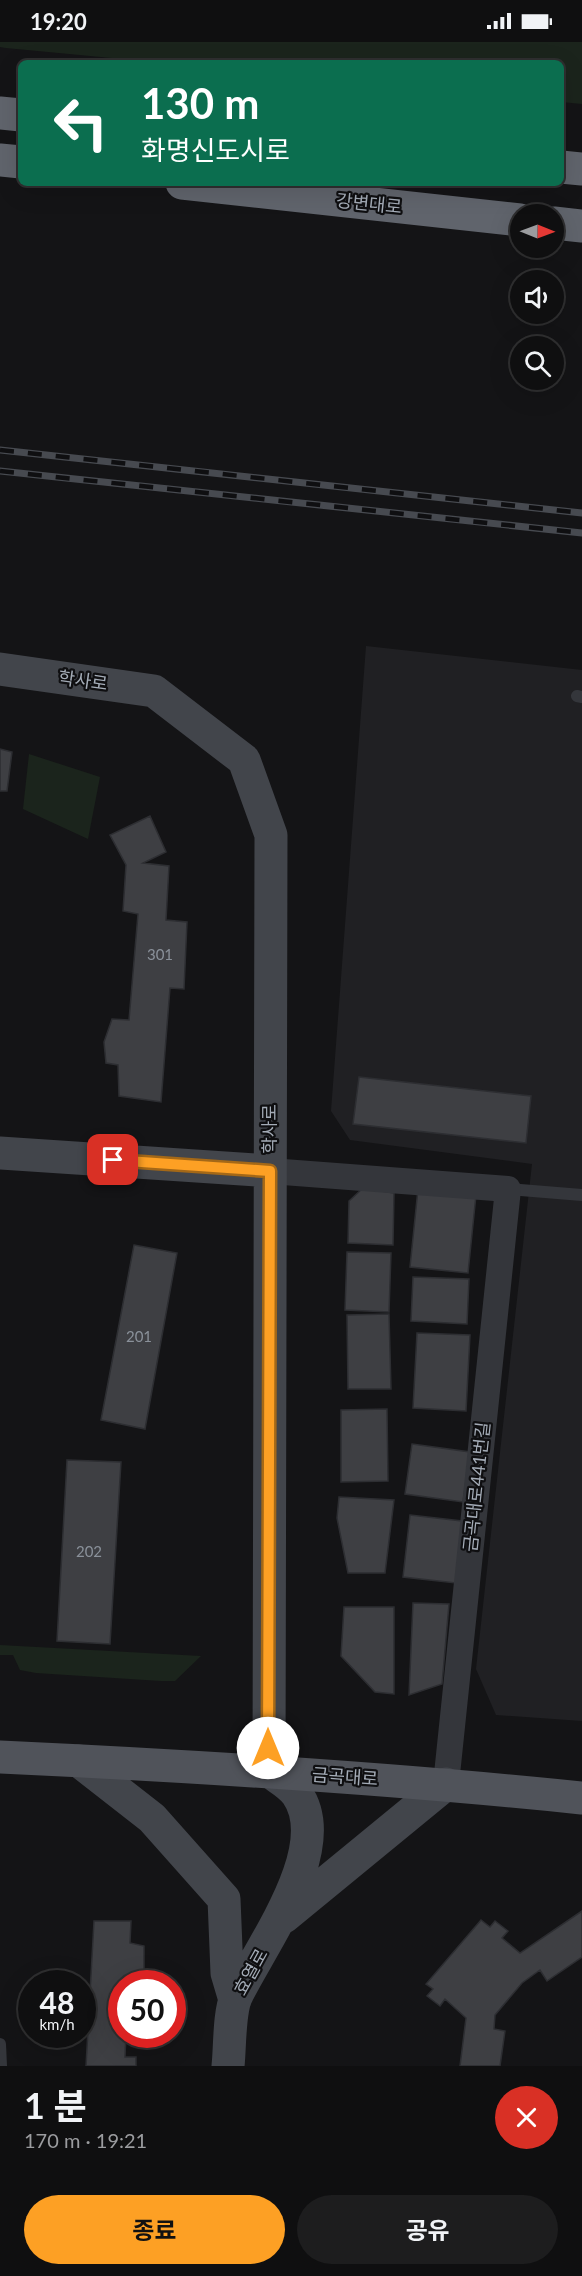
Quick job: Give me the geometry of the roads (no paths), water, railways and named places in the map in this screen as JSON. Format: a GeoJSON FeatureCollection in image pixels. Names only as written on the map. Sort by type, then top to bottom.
{"type":"FeatureCollection","features":[{"type":"Feature","properties":{"kind":"highway"},"geometry":{"type":"LineString","coordinates":[[0,113],[18,115]]}},
{"type":"Feature","properties":{"kind":"highway"},"geometry":{"type":"LineString","coordinates":[[0,160],[18,162]]}},
{"type":"Feature","properties":{"kind":"highway"},"geometry":{"type":"LineString","coordinates":[[564,167],[582,169]]}},
{"type":"Feature","properties":{"kind":"highway","name":"강변대로"},"geometry":{"type":"LineString","coordinates":[[209,186],[510,219]]}},
{"type":"Feature","properties":{"kind":"highway"},"geometry":{"type":"LineString","coordinates":[[564,224],[582,226]]}},
{"type":"Feature","properties":{"kind":"main road","name":"학사로"},"geometry":{"type":"LineString","coordinates":[[0,669],[154,691],[244,760],[271,835],[268,1771]]}},
{"type":"Feature","properties":{"kind":"main road"},"geometry":{"type":"LineString","coordinates":[[0,1153],[270,1171]]}},
{"type":"Feature","properties":{"kind":"main road","name":"금곡대로"},"geometry":{"type":"LineString","coordinates":[[0,1757],[268,1771],[446,1784],[582,1798]]}},
{"type":"Feature","properties":{"kind":"main road"},"geometry":{"type":"LineString","coordinates":[[79,1761],[152,1818],[241,1917],[255,1921],[285,1910],[446,1784]]}},
{"type":"Feature","properties":{"kind":"main road"},"geometry":{"type":"LineString","coordinates":[[268,1771],[296,1792],[306,1814],[304,1853],[285,1910]]}},
{"type":"Feature","properties":{"kind":"main road"},"geometry":{"type":"LineString","coordinates":[[224,1899],[227,1973],[235,2000]]}},
{"type":"Feature","properties":{"kind":"main road","name":"효열로"},"geometry":{"type":"LineString","coordinates":[[228,2066],[235,2000],[285,1910]]}},
{"type":"Feature","properties":{"kind":"street"},"geometry":{"type":"LineString","coordinates":[[270,1171],[508,1189]]}},
{"type":"Feature","properties":{"kind":"street","name":"금곡대로441번길"},"geometry":{"type":"LineString","coordinates":[[446,1784],[508,1189]]}},
{"type":"Feature","properties":{"kind":"lane"},"geometry":{"type":"LineString","coordinates":[[508,1189],[582,1195]]}},
{"type":"Feature","properties":{"kind":"lane"},"geometry":{"type":"LineString","coordinates":[[0,2044],[1,2066]]}},
{"type":"Feature","properties":{"kind":"railway"},"geometry":{"type":"LineString","coordinates":[[0,450],[582,513]]}},
{"type":"Feature","properties":{"kind":"railway"},"geometry":{"type":"LineString","coordinates":[[0,471],[582,533]]}}]}
